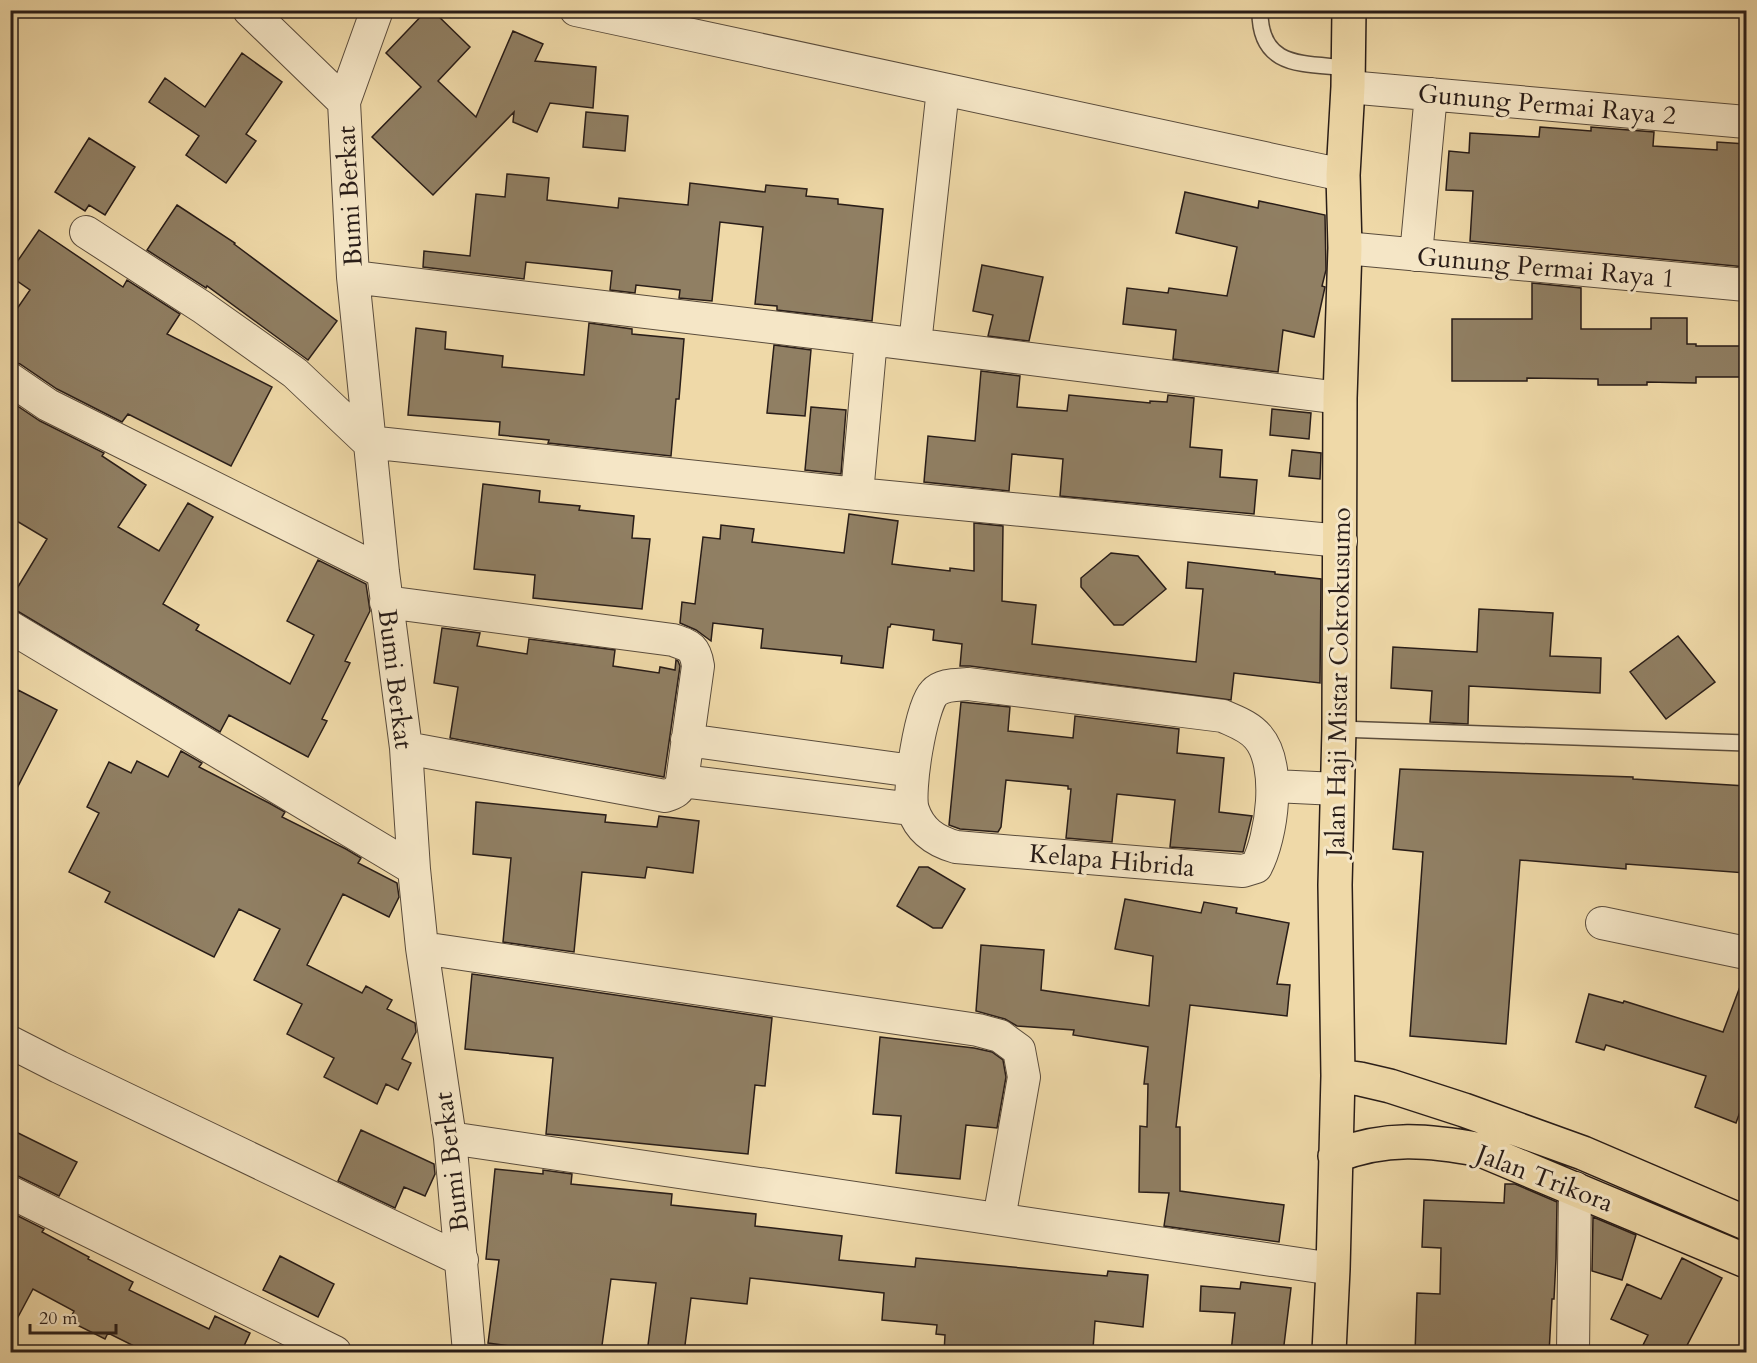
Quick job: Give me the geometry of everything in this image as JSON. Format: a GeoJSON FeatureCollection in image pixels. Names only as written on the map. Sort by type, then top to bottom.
{"type":"FeatureCollection","features":[{"type":"Feature","properties":{"kind":"main road","name":"Jalan Haji Mistar Cokrokusumo"},"geometry":{"type":"LineString","coordinates":[[1329,1353],[1338,1076],[1335,885],[1341,542],[1340,398],[1345,248],[1344,175],[1348,10]]}},
{"type":"Feature","properties":{"kind":"main road","name":"Jalan Trikora"},"geometry":{"type":"LineString","coordinates":[[1338,1076],[1390,1086],[1584,1153],[1746,1223]]}},
{"type":"Feature","properties":{"kind":"main road","name":"Jalan Trikora"},"geometry":{"type":"LineString","coordinates":[[1335,1156],[1358,1147],[1401,1140],[1436,1142],[1481,1150],[1746,1261]]}},
{"type":"Feature","properties":{"kind":"street"},"geometry":{"type":"LineString","coordinates":[[249,10],[344,102]]}},
{"type":"Feature","properties":{"kind":"street","name":"Bumi Berkat"},"geometry":{"type":"LineString","coordinates":[[377,10],[344,102],[353,277],[368,442],[406,748],[422,948],[450,1138],[469,1353]]}},
{"type":"Feature","properties":{"kind":"street"},"geometry":{"type":"LineString","coordinates":[[576,10],[1344,175]]}},
{"type":"Feature","properties":{"kind":"street","name":"Gunung Permai Raya 2"},"geometry":{"type":"LineString","coordinates":[[1348,78],[1431,94],[1746,122]]}},
{"type":"Feature","properties":{"kind":"street"},"geometry":{"type":"LineString","coordinates":[[915,344],[944,89]]}},
{"type":"Feature","properties":{"kind":"street"},"geometry":{"type":"LineString","coordinates":[[1416,255],[1431,94]]}},
{"type":"Feature","properties":{"kind":"street"},"geometry":{"type":"LineString","coordinates":[[86,232],[202,307],[295,373],[368,442],[1341,542]]}},
{"type":"Feature","properties":{"kind":"street","name":"Gunung Permai Raya 1"},"geometry":{"type":"LineString","coordinates":[[1345,248],[1746,285]]}},
{"type":"Feature","properties":{"kind":"street"},"geometry":{"type":"LineString","coordinates":[[353,277],[915,344],[1340,398]]}},
{"type":"Feature","properties":{"kind":"street"},"geometry":{"type":"LineString","coordinates":[[857,494],[871,339]]}},
{"type":"Feature","properties":{"kind":"street"},"geometry":{"type":"LineString","coordinates":[[10,379],[48,405],[385,587],[661,639],[688,645],[696,653],[698,666],[682,781],[680,788],[674,794],[665,796],[406,748]]}},
{"type":"Feature","properties":{"kind":"street"},"geometry":{"type":"LineString","coordinates":[[10,627],[414,869]]}},
{"type":"Feature","properties":{"kind":"street"},"geometry":{"type":"LineString","coordinates":[[682,781],[912,809],[913,771],[924,716],[933,694],[948,685],[968,684],[1223,716],[1246,726],[1260,738],[1270,759],[1274,786],[1337,789]]}},
{"type":"Feature","properties":{"kind":"street"},"geometry":{"type":"LineString","coordinates":[[687,740],[913,771]]}},
{"type":"Feature","properties":{"kind":"street","name":"Kelapa Hibrida"},"geometry":{"type":"LineString","coordinates":[[912,809],[927,834],[939,842],[956,847],[1243,871],[1256,867],[1262,856],[1274,786]]}},
{"type":"Feature","properties":{"kind":"street"},"geometry":{"type":"LineString","coordinates":[[1602,923],[1746,953]]}},
{"type":"Feature","properties":{"kind":"street"},"geometry":{"type":"LineString","coordinates":[[422,948],[978,1030],[1000,1036],[1020,1050],[1024,1077],[999,1219]]}},
{"type":"Feature","properties":{"kind":"street"},"geometry":{"type":"LineString","coordinates":[[10,1042],[462,1260]]}},
{"type":"Feature","properties":{"kind":"street"},"geometry":{"type":"LineString","coordinates":[[450,1138],[1333,1269]]}},
{"type":"Feature","properties":{"kind":"street"},"geometry":{"type":"LineString","coordinates":[[1573,1353],[1575,1188]]}},
{"type":"Feature","properties":{"kind":"street"},"geometry":{"type":"LineString","coordinates":[[10,1192],[335,1353]]}},
{"type":"Feature","properties":{"kind":"lane"},"geometry":{"type":"LineString","coordinates":[[1260,10],[1264,41],[1277,55],[1292,62],[1348,78]]}},
{"type":"Feature","properties":{"kind":"lane"},"geometry":{"type":"LineString","coordinates":[[1339,729],[1746,743]]}},
{"type":"Feature","properties":{"kind":"building"},"geometry":{"type":"Polygon","coordinates":[[[427,10],[432,10],[470,47],[438,81],[476,117],[513,31],[543,44],[535,61],[596,67],[593,108],[550,103],[537,132],[513,122],[514,112],[433,195],[372,137],[421,87],[386,53],[427,10]]]}},
{"type":"Feature","properties":{"kind":"building"},"geometry":{"type":"Polygon","coordinates":[[[242,53],[282,82],[246,134],[256,141],[226,183],[186,155],[199,136],[149,102],[165,78],[205,107],[242,53]]]}},
{"type":"Feature","properties":{"kind":"building"},"geometry":{"type":"Polygon","coordinates":[[[586,112],[628,116],[625,151],[583,147],[586,112]]]}},
{"type":"Feature","properties":{"kind":"building"},"geometry":{"type":"Polygon","coordinates":[[[1540,127],[1591,131],[1591,127],[1654,132],[1653,146],[1717,150],[1717,142],[1746,144],[1746,267],[1470,241],[1473,191],[1446,190],[1449,151],[1469,153],[1470,133],[1539,137],[1540,127]]]}},
{"type":"Feature","properties":{"kind":"building"},"geometry":{"type":"Polygon","coordinates":[[[89,138],[135,167],[105,215],[89,205],[85,211],[55,192],[89,138]]]}},
{"type":"Feature","properties":{"kind":"building"},"geometry":{"type":"Polygon","coordinates":[[[507,174],[549,178],[547,200],[618,208],[619,198],[688,205],[690,183],[765,192],[766,185],[807,189],[806,196],[838,199],[838,204],[883,209],[872,321],[777,310],[777,306],[755,304],[763,227],[720,222],[712,301],[679,298],[680,290],[636,285],[635,293],[610,290],[612,271],[526,262],[524,279],[423,267],[424,251],[470,256],[476,194],[505,197],[507,174]]]}},
{"type":"Feature","properties":{"kind":"building"},"geometry":{"type":"Polygon","coordinates":[[[1185,192],[1258,208],[1259,201],[1325,215],[1326,270],[1322,286],[1325,287],[1314,337],[1283,330],[1278,372],[1173,359],[1176,330],[1123,324],[1127,288],[1168,293],[1169,288],[1227,296],[1237,247],[1176,233],[1185,192]]]}},
{"type":"Feature","properties":{"kind":"building"},"geometry":{"type":"Polygon","coordinates":[[[177,205],[235,243],[337,321],[308,360],[207,286],[206,288],[147,250],[177,205]]]}},
{"type":"Feature","properties":{"kind":"building"},"geometry":{"type":"Polygon","coordinates":[[[39,230],[123,287],[127,280],[180,314],[167,334],[272,387],[231,466],[128,414],[122,422],[57,389],[20,364],[10,361],[10,319],[30,290],[10,276],[10,272],[39,230]]]}},
{"type":"Feature","properties":{"kind":"building"},"geometry":{"type":"Polygon","coordinates":[[[982,265],[1043,277],[1029,341],[988,336],[993,315],[973,311],[982,265]]]}},
{"type":"Feature","properties":{"kind":"building"},"geometry":{"type":"Polygon","coordinates":[[[1532,283],[1581,288],[1581,329],[1651,329],[1651,318],[1687,318],[1687,344],[1746,346],[1746,377],[1696,377],[1696,383],[1647,382],[1647,385],[1598,385],[1598,379],[1527,378],[1527,381],[1452,381],[1452,319],[1532,319],[1532,283]]]}},
{"type":"Feature","properties":{"kind":"building"},"geometry":{"type":"Polygon","coordinates":[[[589,323],[632,329],[632,334],[684,339],[671,456],[548,443],[549,440],[499,435],[500,422],[408,415],[416,328],[446,332],[445,349],[503,356],[502,367],[584,375],[589,323]]]}},
{"type":"Feature","properties":{"kind":"building"},"geometry":{"type":"Polygon","coordinates":[[[774,345],[811,350],[805,416],[767,413],[774,345]]]}},
{"type":"Feature","properties":{"kind":"building"},"geometry":{"type":"Polygon","coordinates":[[[981,371],[1020,376],[1017,407],[1067,411],[1069,395],[1150,403],[1150,401],[1167,402],[1168,395],[1194,398],[1190,447],[1222,450],[1220,477],[1257,480],[1254,514],[1060,496],[1063,459],[1012,454],[1009,491],[924,482],[928,436],[975,441],[981,371]]]}},
{"type":"Feature","properties":{"kind":"building"},"geometry":{"type":"Polygon","coordinates":[[[10,401],[40,421],[104,453],[102,456],[146,485],[118,527],[159,551],[188,503],[213,517],[163,604],[199,625],[196,630],[290,684],[314,635],[287,621],[318,560],[366,584],[370,611],[345,661],[350,663],[322,719],[327,721],[308,757],[229,715],[220,732],[19,612],[10,609],[10,600],[47,539],[10,517],[10,401]]]}},
{"type":"Feature","properties":{"kind":"building"},"geometry":{"type":"Polygon","coordinates":[[[811,407],[846,410],[841,474],[805,470],[811,407]]]}},
{"type":"Feature","properties":{"kind":"building"},"geometry":{"type":"Polygon","coordinates":[[[1272,409],[1311,413],[1309,439],[1270,435],[1272,409]]]}},
{"type":"Feature","properties":{"kind":"building"},"geometry":{"type":"Polygon","coordinates":[[[1292,450],[1321,453],[1320,479],[1289,476],[1292,450]]]}},
{"type":"Feature","properties":{"kind":"building"},"geometry":{"type":"Polygon","coordinates":[[[483,484],[540,491],[539,502],[580,506],[579,510],[634,516],[632,538],[650,539],[642,609],[533,598],[535,575],[474,569],[483,484]]]}},
{"type":"Feature","properties":{"kind":"building"},"geometry":{"type":"Polygon","coordinates":[[[849,514],[898,521],[892,564],[950,571],[950,568],[974,571],[974,523],[1003,526],[1002,601],[1036,605],[1032,644],[1196,662],[1203,589],[1186,588],[1188,562],[1321,579],[1320,683],[1234,673],[1231,700],[960,666],[962,644],[933,640],[934,630],[891,624],[888,627],[883,668],[841,663],[842,656],[761,648],[763,629],[713,623],[711,641],[696,630],[680,623],[682,602],[695,604],[703,537],[720,539],[721,525],[754,529],[752,542],[844,553],[849,514]]]}},
{"type":"Feature","properties":{"kind":"building"},"geometry":{"type":"Polygon","coordinates":[[[1111,553],[1138,556],[1166,589],[1123,625],[1114,625],[1081,587],[1081,578],[1111,553]]]}},
{"type":"Feature","properties":{"kind":"building"},"geometry":{"type":"Polygon","coordinates":[[[1479,609],[1553,613],[1550,656],[1601,658],[1600,693],[1469,686],[1468,724],[1430,722],[1432,691],[1391,688],[1393,647],[1477,652],[1479,609]]]}},
{"type":"Feature","properties":{"kind":"building"},"geometry":{"type":"Polygon","coordinates":[[[442,628],[480,633],[477,646],[527,654],[529,639],[615,650],[613,666],[659,673],[660,667],[675,670],[676,660],[678,661],[680,666],[664,777],[450,738],[458,687],[434,683],[442,628]]]}},
{"type":"Feature","properties":{"kind":"building"},"geometry":{"type":"Polygon","coordinates":[[[1678,636],[1715,682],[1666,719],[1630,672],[1678,636]]]}},
{"type":"Feature","properties":{"kind":"building"},"geometry":{"type":"Polygon","coordinates":[[[18,690],[57,710],[10,802],[10,705],[18,690]]]}},
{"type":"Feature","properties":{"kind":"building"},"geometry":{"type":"Polygon","coordinates":[[[961,702],[1010,707],[1008,731],[1073,738],[1075,716],[1179,729],[1177,753],[1224,758],[1219,812],[1252,816],[1243,852],[1170,847],[1175,800],[1117,794],[1112,842],[1066,838],[1071,789],[1068,789],[1068,786],[1006,780],[1001,827],[998,832],[960,829],[949,825],[961,702]]]}},
{"type":"Feature","properties":{"kind":"building"},"geometry":{"type":"Polygon","coordinates":[[[181,751],[202,763],[199,767],[285,812],[282,817],[346,849],[361,858],[358,863],[397,883],[399,897],[389,917],[343,894],[307,965],[362,993],[366,986],[392,1000],[387,1009],[415,1023],[416,1032],[402,1059],[411,1063],[398,1090],[386,1084],[377,1104],[324,1077],[334,1058],[287,1034],[302,1004],[254,980],[280,929],[239,909],[214,957],[105,902],[110,892],[69,872],[99,813],[87,807],[109,762],[131,773],[137,761],[168,777],[181,751]]]}},
{"type":"Feature","properties":{"kind":"building"},"geometry":{"type":"Polygon","coordinates":[[[1400,769],[1633,777],[1633,779],[1746,786],[1746,873],[1626,864],[1626,869],[1520,860],[1506,1044],[1410,1036],[1423,852],[1393,849],[1400,769]]]}},
{"type":"Feature","properties":{"kind":"building"},"geometry":{"type":"Polygon","coordinates":[[[476,802],[606,815],[605,822],[657,827],[659,816],[699,821],[693,873],[647,867],[645,878],[582,872],[574,952],[503,942],[511,858],[473,854],[476,802]]]}},
{"type":"Feature","properties":{"kind":"building"},"geometry":{"type":"Polygon","coordinates":[[[919,867],[928,867],[965,889],[942,928],[933,928],[897,906],[919,867]]]}},
{"type":"Feature","properties":{"kind":"building"},"geometry":{"type":"Polygon","coordinates":[[[1125,899],[1201,913],[1204,902],[1237,908],[1236,913],[1289,923],[1277,984],[1290,985],[1287,1016],[1190,1005],[1176,1127],[1180,1127],[1180,1191],[1284,1205],[1279,1242],[1164,1226],[1169,1193],[1139,1192],[1140,1126],[1147,1127],[1148,1084],[1144,1084],[1148,1047],[1073,1035],[1074,1030],[1017,1026],[1005,1019],[976,1011],[981,945],[1044,950],[1041,990],[1149,1006],[1153,956],[1115,949],[1125,899]]]}},
{"type":"Feature","properties":{"kind":"building"},"geometry":{"type":"Polygon","coordinates":[[[472,974],[772,1018],[765,1086],[755,1085],[748,1154],[546,1134],[553,1058],[465,1049],[472,974]]]}},
{"type":"Feature","properties":{"kind":"building"},"geometry":{"type":"Polygon","coordinates":[[[1744,976],[1746,976],[1746,1095],[1736,1123],[1695,1107],[1706,1076],[1606,1045],[1604,1050],[1576,1042],[1589,994],[1623,1003],[1624,1001],[1723,1032],[1744,976]]]}},
{"type":"Feature","properties":{"kind":"building"},"geometry":{"type":"Polygon","coordinates":[[[880,1037],[974,1048],[992,1052],[1003,1060],[1006,1077],[997,1128],[966,1125],[960,1179],[896,1173],[901,1116],[873,1114],[880,1037]]]}},
{"type":"Feature","properties":{"kind":"building"},"geometry":{"type":"Polygon","coordinates":[[[10,1129],[77,1162],[59,1196],[10,1174],[10,1129]]]}},
{"type":"Feature","properties":{"kind":"building"},"geometry":{"type":"Polygon","coordinates":[[[361,1130],[434,1164],[435,1174],[425,1196],[404,1187],[395,1208],[338,1181],[361,1130]]]}},
{"type":"Feature","properties":{"kind":"building"},"geometry":{"type":"Polygon","coordinates":[[[495,1169],[543,1174],[543,1170],[572,1174],[571,1184],[672,1194],[671,1205],[756,1214],[755,1226],[842,1236],[839,1260],[915,1267],[916,1258],[1107,1276],[1108,1271],[1148,1275],[1143,1327],[1095,1321],[1093,1349],[1088,1349],[1087,1353],[944,1353],[945,1335],[936,1334],[937,1325],[882,1320],[884,1293],[750,1278],[747,1304],[691,1298],[684,1353],[647,1353],[656,1283],[611,1279],[601,1353],[554,1348],[553,1352],[488,1343],[499,1260],[486,1259],[495,1169]]]}},
{"type":"Feature","properties":{"kind":"building"},"geometry":{"type":"Polygon","coordinates":[[[1505,1184],[1515,1184],[1557,1202],[1554,1299],[1552,1299],[1549,1353],[1415,1353],[1417,1293],[1440,1294],[1441,1248],[1422,1247],[1424,1200],[1504,1203],[1505,1184]]]}},
{"type":"Feature","properties":{"kind":"building"},"geometry":{"type":"Polygon","coordinates":[[[12,1213],[44,1229],[42,1232],[89,1257],[88,1259],[133,1282],[129,1290],[209,1329],[215,1316],[250,1333],[244,1346],[258,1353],[148,1353],[108,1333],[105,1339],[69,1321],[74,1311],[33,1289],[10,1332],[12,1213]]]}},
{"type":"Feature","properties":{"kind":"building"},"geometry":{"type":"Polygon","coordinates":[[[1593,1217],[1636,1235],[1622,1280],[1592,1271],[1593,1217]]]}},
{"type":"Feature","properties":{"kind":"building"},"geometry":{"type":"Polygon","coordinates":[[[280,1256],[334,1284],[318,1317],[263,1290],[280,1256]]]}},
{"type":"Feature","properties":{"kind":"building"},"geometry":{"type":"Polygon","coordinates":[[[1682,1258],[1722,1278],[1683,1353],[1639,1353],[1648,1335],[1611,1319],[1627,1284],[1661,1299],[1682,1258]]]}},
{"type":"Feature","properties":{"kind":"building"},"geometry":{"type":"Polygon","coordinates":[[[1241,1282],[1291,1288],[1283,1353],[1231,1353],[1235,1313],[1200,1311],[1201,1286],[1240,1289],[1241,1282]]]}}]}
